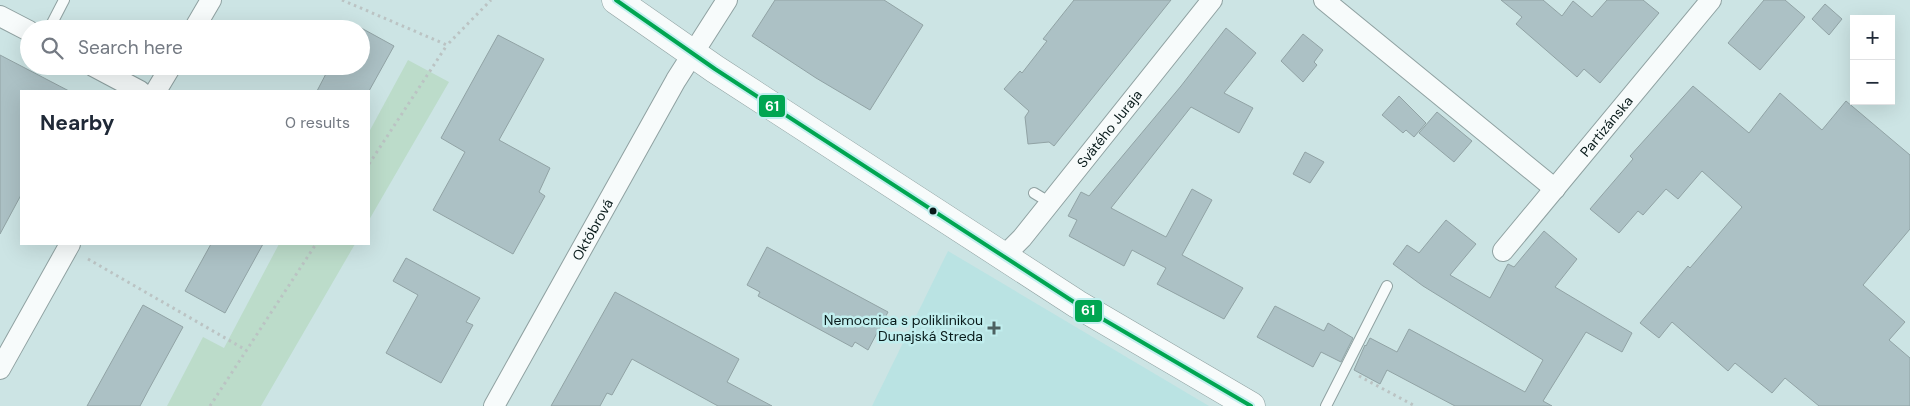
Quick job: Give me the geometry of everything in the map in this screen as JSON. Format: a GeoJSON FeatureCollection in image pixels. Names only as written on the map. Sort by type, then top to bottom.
{"type":"FeatureCollection","features":[{"type":"Feature","properties":{"kind":"main road"},"geometry":{"type":"LineString","coordinates":[[616,0],[692,53],[1005,255],[1077,304],[1251,406]]}},
{"type":"Feature","properties":{"kind":"street"},"geometry":{"type":"LineString","coordinates":[[199,20],[211,0]]}},
{"type":"Feature","properties":{"kind":"street","name":"Októbrová"},"geometry":{"type":"LineString","coordinates":[[494,406],[692,53],[728,0]]}},
{"type":"Feature","properties":{"kind":"street","name":"Svätého Juraja"},"geometry":{"type":"LineString","coordinates":[[1005,255],[1022,238],[1041,198],[1212,0]]}},
{"type":"Feature","properties":{"kind":"street"},"geometry":{"type":"LineString","coordinates":[[1324,0],[1555,188]]}},
{"type":"Feature","properties":{"kind":"street","name":"Partizánska"},"geometry":{"type":"LineString","coordinates":[[1503,251],[1711,0]]}},
{"type":"Feature","properties":{"kind":"street"},"geometry":{"type":"LineString","coordinates":[[0,16],[20,26]]}},
{"type":"Feature","properties":{"kind":"street"},"geometry":{"type":"LineString","coordinates":[[111,75],[138,90]]}},
{"type":"Feature","properties":{"kind":"street"},"geometry":{"type":"LineString","coordinates":[[157,90],[166,75]]}},
{"type":"Feature","properties":{"kind":"street"},"geometry":{"type":"LineString","coordinates":[[0,369],[69,245]]}},
{"type":"Feature","properties":{"kind":"lane"},"geometry":{"type":"LineString","coordinates":[[54,20],[64,0]]}},
{"type":"Feature","properties":{"kind":"lane"},"geometry":{"type":"LineString","coordinates":[[1326,406],[1387,286]]}},
{"type":"Feature","properties":{"kind":"path"},"geometry":{"type":"LineString","coordinates":[[342,0],[447,45]]}},
{"type":"Feature","properties":{"kind":"path"},"geometry":{"type":"LineString","coordinates":[[370,162],[447,45],[491,0]]}},
{"type":"Feature","properties":{"kind":"path"},"geometry":{"type":"LineString","coordinates":[[69,245],[246,350]]}},
{"type":"Feature","properties":{"kind":"path"},"geometry":{"type":"LineString","coordinates":[[210,406],[315,245]]}},
{"type":"Feature","properties":{"kind":"path"},"geometry":{"type":"LineString","coordinates":[[1346,368],[1415,406]]}},
{"type":"Feature","properties":{"kind":"shaded area","name":"Nemocnica s poliklinikou Dunajská Streda"},"geometry":{"type":"Polygon","coordinates":[[[948,251],[1209,406],[872,406],[948,251]]]}},
{"type":"Feature","properties":{"kind":"green space"},"geometry":{"type":"Polygon","coordinates":[[[408,60],[449,82],[370,218],[370,130],[408,60]]]}},
{"type":"Feature","properties":{"kind":"green space"},"geometry":{"type":"Polygon","coordinates":[[[278,245],[354,245],[261,406],[167,406],[203,337],[224,348],[278,245]]]}},
{"type":"Feature","properties":{"kind":"building"},"geometry":{"type":"Polygon","coordinates":[[[775,0],[884,0],[923,25],[870,110],[816,78],[752,36],[775,0]]]}},
{"type":"Feature","properties":{"kind":"building"},"geometry":{"type":"Polygon","coordinates":[[[1074,0],[1171,0],[1054,146],[1049,142],[1028,144],[1025,117],[1029,111],[1004,89],[1020,71],[1022,73],[1047,41],[1043,39],[1074,0]]]}},
{"type":"Feature","properties":{"kind":"building"},"geometry":{"type":"Polygon","coordinates":[[[1501,0],[1543,0],[1562,16],[1573,1],[1592,17],[1607,0],[1643,0],[1659,13],[1600,83],[1584,69],[1577,77],[1516,24],[1522,17],[1501,0]]]}},
{"type":"Feature","properties":{"kind":"building"},"geometry":{"type":"Polygon","coordinates":[[[1764,0],[1785,0],[1805,17],[1760,70],[1728,43],[1764,0]]]}},
{"type":"Feature","properties":{"kind":"building"},"geometry":{"type":"Polygon","coordinates":[[[1825,4],[1842,19],[1829,35],[1812,19],[1825,4]]]}},
{"type":"Feature","properties":{"kind":"building"},"geometry":{"type":"Polygon","coordinates":[[[1226,28],[1256,53],[1224,93],[1253,108],[1239,133],[1191,107],[1111,208],[1166,237],[1192,189],[1212,200],[1182,255],[1243,288],[1224,319],[1157,284],[1166,268],[1132,250],[1124,266],[1069,236],[1077,220],[1068,216],[1081,192],[1089,196],[1181,86],[1226,28]]]}},
{"type":"Feature","properties":{"kind":"building"},"geometry":{"type":"Polygon","coordinates":[[[370,33],[394,46],[370,90],[318,90],[325,75],[370,75],[370,33]]]}},
{"type":"Feature","properties":{"kind":"building"},"geometry":{"type":"Polygon","coordinates":[[[1303,34],[1323,50],[1314,62],[1317,65],[1303,82],[1281,61],[1303,34]]]}},
{"type":"Feature","properties":{"kind":"building"},"geometry":{"type":"Polygon","coordinates":[[[498,35],[544,59],[499,140],[550,168],[539,192],[545,196],[513,254],[433,210],[465,152],[441,138],[498,35]]]}},
{"type":"Feature","properties":{"kind":"building"},"geometry":{"type":"Polygon","coordinates":[[[0,55],[20,65],[20,75],[38,75],[67,90],[20,90],[20,197],[0,234],[0,55]]]}},
{"type":"Feature","properties":{"kind":"building"},"geometry":{"type":"Polygon","coordinates":[[[1693,86],[1749,133],[1780,93],[1822,130],[1846,101],[1910,155],[1910,229],[1863,285],[1905,322],[1889,340],[1910,358],[1910,406],[1819,406],[1785,378],[1772,393],[1735,363],[1728,371],[1672,322],[1659,338],[1640,323],[1688,266],[1690,268],[1742,207],[1702,171],[1678,199],[1666,189],[1643,215],[1638,211],[1619,233],[1590,209],[1633,159],[1630,156],[1693,86]]]}},
{"type":"Feature","properties":{"kind":"building"},"geometry":{"type":"Polygon","coordinates":[[[1399,96],[1426,123],[1414,137],[1406,130],[1403,133],[1382,115],[1399,96]]]}},
{"type":"Feature","properties":{"kind":"building"},"geometry":{"type":"Polygon","coordinates":[[[1437,112],[1472,141],[1454,162],[1419,133],[1437,112]]]}},
{"type":"Feature","properties":{"kind":"building"},"geometry":{"type":"Polygon","coordinates":[[[1305,152],[1324,162],[1310,183],[1293,174],[1305,152]]]}},
{"type":"Feature","properties":{"kind":"building"},"geometry":{"type":"Polygon","coordinates":[[[1446,220],[1476,244],[1450,275],[1490,298],[1508,264],[1514,267],[1544,231],[1577,259],[1555,287],[1632,333],[1622,352],[1586,332],[1543,401],[1552,406],[1455,406],[1387,370],[1380,384],[1354,370],[1370,338],[1397,352],[1409,329],[1525,392],[1543,360],[1423,286],[1393,264],[1407,245],[1419,253],[1446,220]]]}},
{"type":"Feature","properties":{"kind":"building"},"geometry":{"type":"Polygon","coordinates":[[[210,245],[262,245],[225,313],[185,291],[210,245]]]}},
{"type":"Feature","properties":{"kind":"building"},"geometry":{"type":"Polygon","coordinates":[[[767,247],[888,312],[868,350],[855,342],[852,347],[758,296],[760,292],[747,285],[767,247]]]}},
{"type":"Feature","properties":{"kind":"building"},"geometry":{"type":"Polygon","coordinates":[[[406,258],[480,298],[466,322],[473,325],[441,383],[386,353],[418,295],[393,281],[406,258]]]}},
{"type":"Feature","properties":{"kind":"building"},"geometry":{"type":"Polygon","coordinates":[[[615,292],[739,359],[727,382],[772,406],[718,406],[632,359],[612,395],[607,393],[600,406],[551,406],[615,292]]]}},
{"type":"Feature","properties":{"kind":"building"},"geometry":{"type":"Polygon","coordinates":[[[143,305],[183,327],[140,406],[87,406],[143,305]]]}},
{"type":"Feature","properties":{"kind":"building"},"geometry":{"type":"Polygon","coordinates":[[[1275,306],[1324,331],[1328,323],[1353,338],[1341,362],[1321,352],[1313,367],[1257,337],[1275,306]]]}},
{"type":"Feature","properties":{"kind":"transit line","name":"61"},"geometry":{"type":"LineString","coordinates":[[616,0],[715,69],[1077,304],[1251,406]]}},
{"type":"Feature","properties":{"kind":"place","name":"Nemocnica s poliklinikou Dunajská Streda"},"geometry":{"type":"Point","coordinates":[994,328]}}]}
